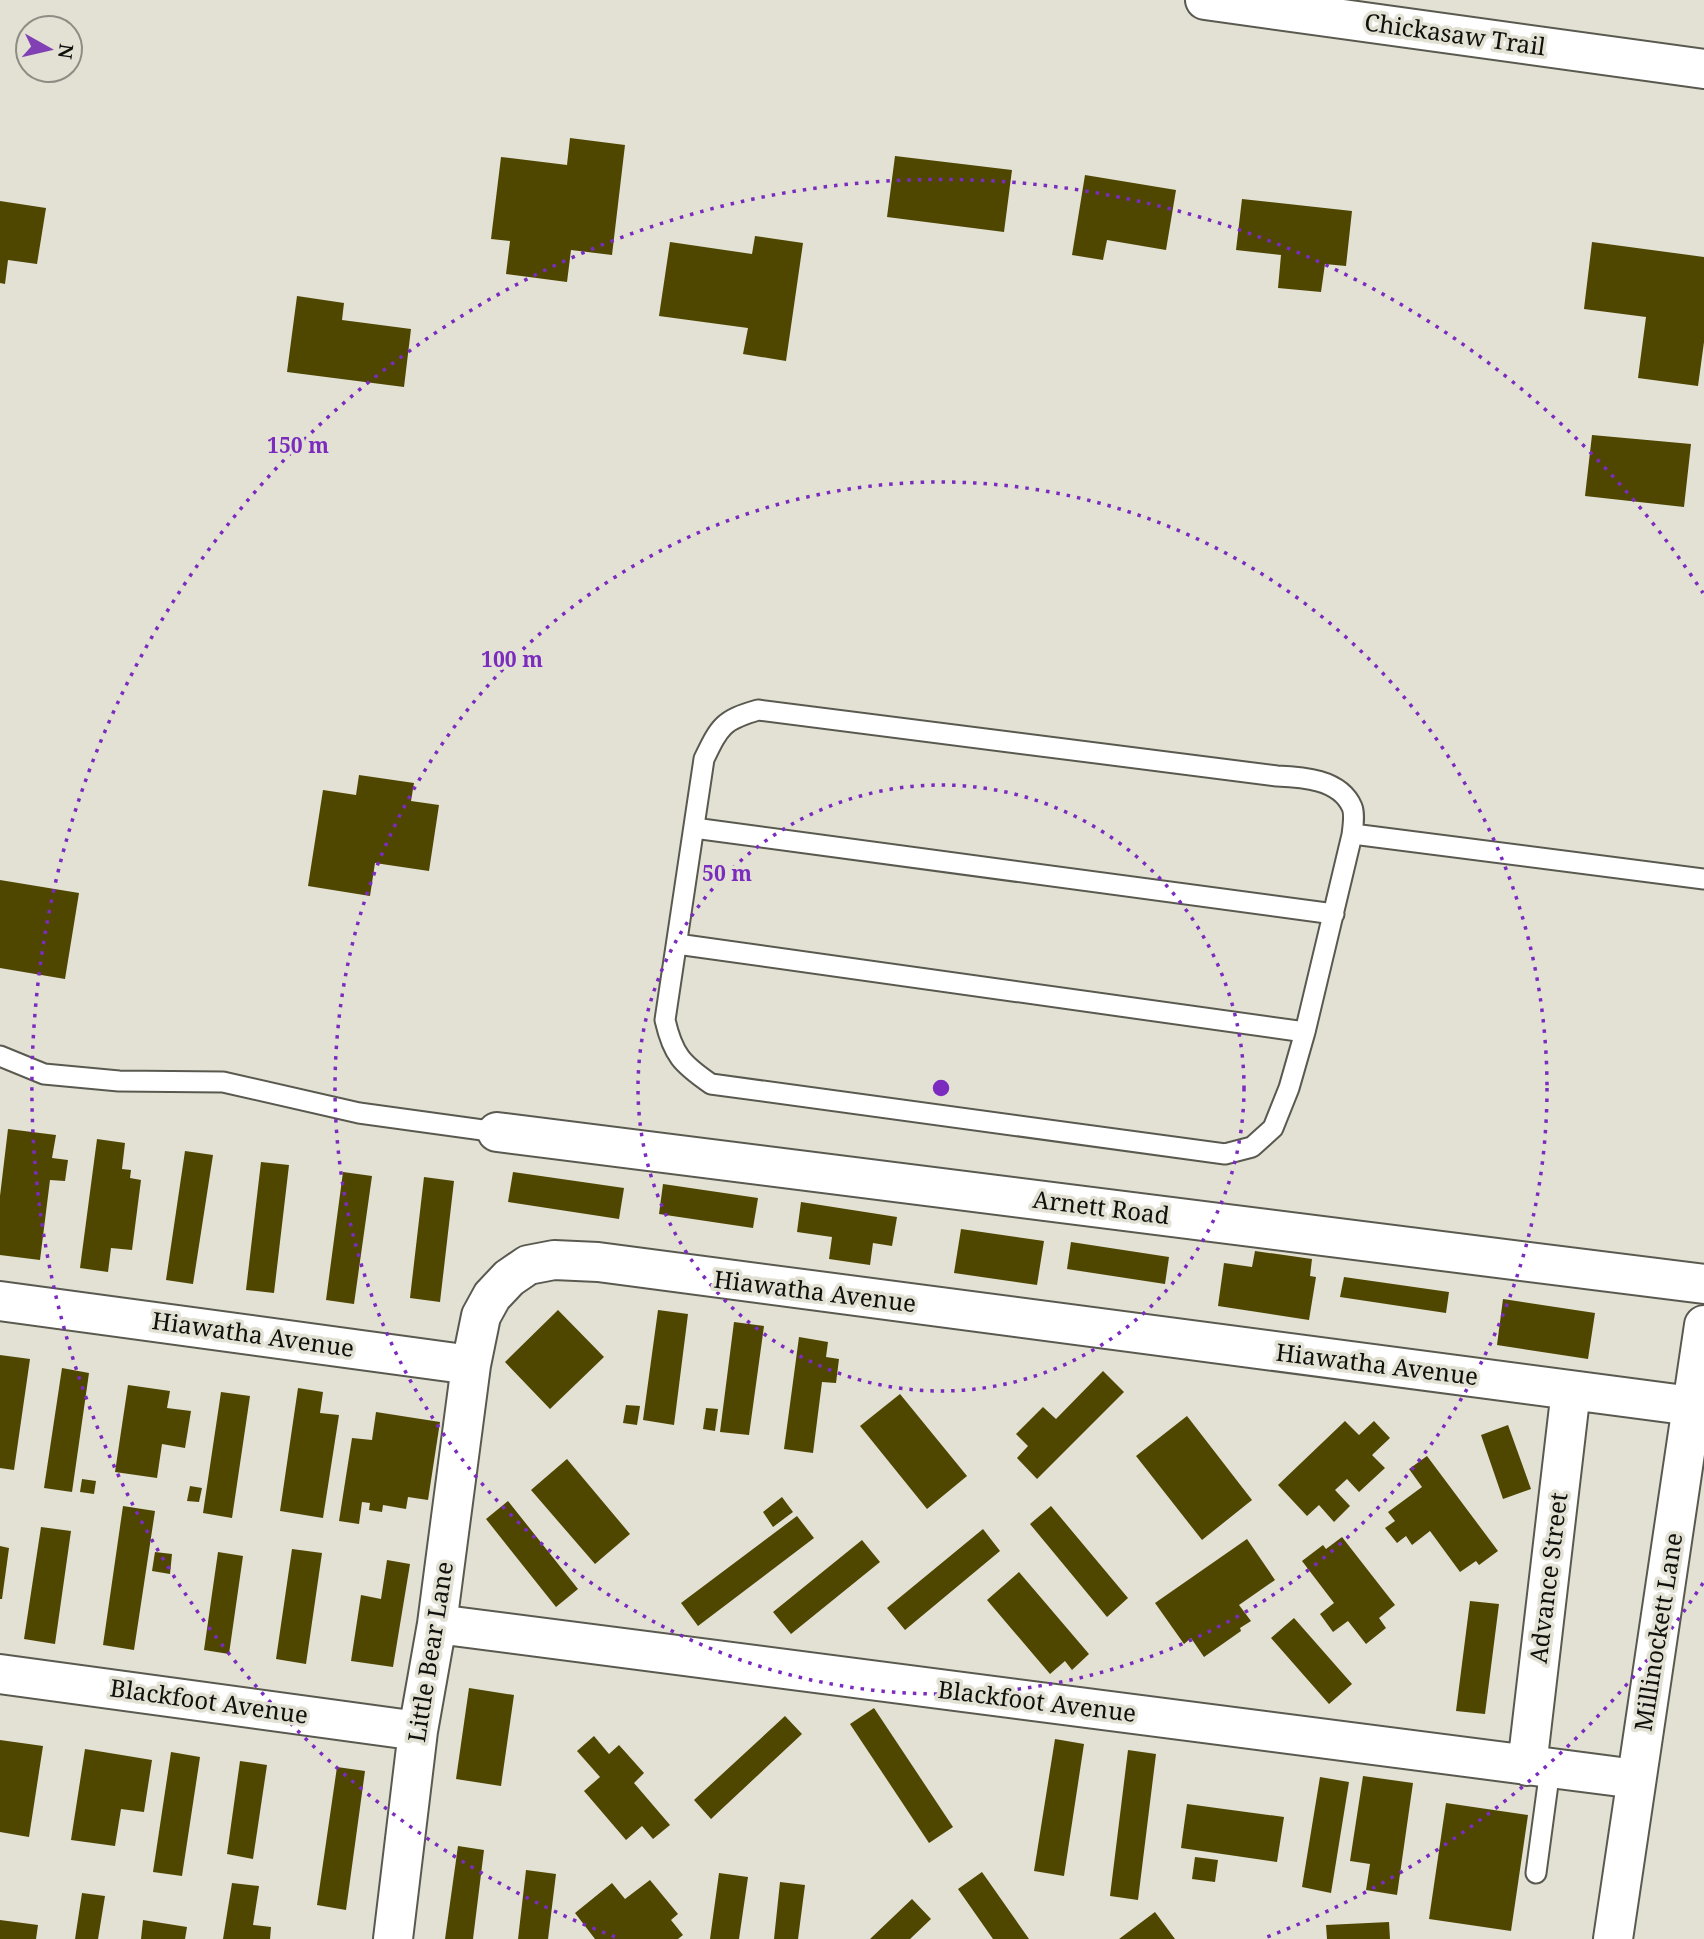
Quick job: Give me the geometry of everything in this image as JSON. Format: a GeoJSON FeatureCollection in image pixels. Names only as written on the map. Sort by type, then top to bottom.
{"type":"FeatureCollection","features":[{"type":"Feature","properties":{"kind":"street","name":"Chickasaw Trail"},"geometry":{"type":"LineString","coordinates":[[1205,0],[1704,69]]}},
{"type":"Feature","properties":{"kind":"street","name":"Arnett Road"},"geometry":{"type":"LineString","coordinates":[[497,1132],[1704,1284]]}},
{"type":"Feature","properties":{"kind":"street","name":"Hiawatha Avenue"},"geometry":{"type":"LineString","coordinates":[[0,1301],[471,1365],[481,1316],[492,1296],[509,1278],[528,1265],[554,1260],[598,1262],[1692,1406]]}},
{"type":"Feature","properties":{"kind":"street","name":"Millinockett Lane"},"geometry":{"type":"LineString","coordinates":[[1613,1939],[1704,1325]]}},
{"type":"Feature","properties":{"kind":"street","name":"Little Bear Lane"},"geometry":{"type":"LineString","coordinates":[[393,1939],[418,1731],[438,1624],[471,1365]]}},
{"type":"Feature","properties":{"kind":"street","name":"Advance Street"},"geometry":{"type":"LineString","coordinates":[[1538,1767],[1571,1390]]}},
{"type":"Feature","properties":{"kind":"street","name":"Blackfoot Avenue"},"geometry":{"type":"LineString","coordinates":[[438,1624],[1636,1779]]}},
{"type":"Feature","properties":{"kind":"street","name":"Blackfoot Avenue"},"geometry":{"type":"LineString","coordinates":[[0,1674],[418,1731]]}},
{"type":"Feature","properties":{"kind":"lane"},"geometry":{"type":"LineString","coordinates":[[758,710],[1308,778],[1338,790],[1352,808],[1353,834],[1289,1088],[1273,1128],[1252,1147],[1226,1154],[711,1084],[688,1068],[671,1045],[666,1020],[704,759],[717,732],[733,717],[758,710]]}},
{"type":"Feature","properties":{"kind":"lane"},"geometry":{"type":"LineString","coordinates":[[694,828],[1334,914]]}},
{"type":"Feature","properties":{"kind":"lane"},"geometry":{"type":"LineString","coordinates":[[1353,834],[1704,879]]}},
{"type":"Feature","properties":{"kind":"lane"},"geometry":{"type":"LineString","coordinates":[[677,944],[1305,1032]]}},
{"type":"Feature","properties":{"kind":"lane"},"geometry":{"type":"LineString","coordinates":[[0,1056],[44,1074],[119,1081],[223,1082],[359,1113],[497,1132]]}},
{"type":"Feature","properties":{"kind":"lane"},"geometry":{"type":"LineString","coordinates":[[1536,1873],[1538,1767]]}},
{"type":"Feature","properties":{"kind":"building"},"geometry":{"type":"Polygon","coordinates":[[[570,138],[625,145],[612,255],[571,250],[567,282],[506,274],[510,241],[491,239],[501,157],[567,165],[570,138]]]}},
{"type":"Feature","properties":{"kind":"building"},"geometry":{"type":"Polygon","coordinates":[[[895,156],[1012,170],[1004,232],[887,217],[895,156]]]}},
{"type":"Feature","properties":{"kind":"building"},"geometry":{"type":"Polygon","coordinates":[[[1085,175],[1176,190],[1166,250],[1107,240],[1103,260],[1072,255],[1085,175]]]}},
{"type":"Feature","properties":{"kind":"building"},"geometry":{"type":"Polygon","coordinates":[[[1242,199],[1352,211],[1346,266],[1325,264],[1321,292],[1278,288],[1281,255],[1236,250],[1242,199]]]}},
{"type":"Feature","properties":{"kind":"building"},"geometry":{"type":"Polygon","coordinates":[[[0,201],[46,208],[37,264],[8,260],[5,284],[0,283],[0,201]]]}},
{"type":"Feature","properties":{"kind":"building"},"geometry":{"type":"Polygon","coordinates":[[[755,236],[803,243],[786,361],[743,354],[748,328],[659,316],[670,242],[752,254],[755,236]]]}},
{"type":"Feature","properties":{"kind":"building"},"geometry":{"type":"Polygon","coordinates":[[[1592,242],[1704,257],[1704,342],[1698,386],[1638,378],[1646,317],[1584,309],[1592,242]]]}},
{"type":"Feature","properties":{"kind":"building"},"geometry":{"type":"Polygon","coordinates":[[[297,296],[344,303],[342,320],[411,329],[404,387],[287,372],[297,296]]]}},
{"type":"Feature","properties":{"kind":"building"},"geometry":{"type":"Polygon","coordinates":[[[1592,435],[1691,444],[1684,507],[1585,496],[1592,435]]]}},
{"type":"Feature","properties":{"kind":"building"},"geometry":{"type":"Polygon","coordinates":[[[359,775],[414,783],[411,801],[439,805],[429,871],[375,863],[370,896],[308,886],[323,790],[356,795],[359,775]]]}},
{"type":"Feature","properties":{"kind":"building"},"geometry":{"type":"Polygon","coordinates":[[[0,880],[79,893],[65,979],[0,968],[0,880]]]}},
{"type":"Feature","properties":{"kind":"building"},"geometry":{"type":"Polygon","coordinates":[[[8,1129],[56,1135],[52,1158],[68,1160],[65,1181],[50,1180],[40,1260],[0,1255],[0,1196],[8,1129]]]}},
{"type":"Feature","properties":{"kind":"building"},"geometry":{"type":"Polygon","coordinates":[[[97,1139],[125,1143],[122,1169],[131,1170],[130,1178],[141,1180],[132,1250],[111,1248],[108,1272],[80,1268],[97,1139]]]}},
{"type":"Feature","properties":{"kind":"building"},"geometry":{"type":"Polygon","coordinates":[[[185,1151],[213,1155],[193,1284],[166,1280],[185,1151]]]}},
{"type":"Feature","properties":{"kind":"building"},"geometry":{"type":"Polygon","coordinates":[[[261,1162],[289,1165],[274,1293],[246,1290],[261,1162]]]}},
{"type":"Feature","properties":{"kind":"building"},"geometry":{"type":"Polygon","coordinates":[[[343,1172],[372,1176],[354,1304],[326,1300],[343,1172]]]}},
{"type":"Feature","properties":{"kind":"building"},"geometry":{"type":"Polygon","coordinates":[[[513,1172],[624,1188],[619,1219],[508,1202],[513,1172]]]}},
{"type":"Feature","properties":{"kind":"building"},"geometry":{"type":"Polygon","coordinates":[[[424,1177],[454,1181],[440,1302],[410,1298],[424,1177]]]}},
{"type":"Feature","properties":{"kind":"building"},"geometry":{"type":"Polygon","coordinates":[[[663,1184],[758,1198],[753,1228],[659,1214],[663,1184]]]}},
{"type":"Feature","properties":{"kind":"building"},"geometry":{"type":"Polygon","coordinates":[[[801,1202],[897,1217],[892,1246],[873,1243],[870,1265],[829,1259],[832,1237],[797,1232],[801,1202]]]}},
{"type":"Feature","properties":{"kind":"building"},"geometry":{"type":"Polygon","coordinates":[[[961,1229],[1044,1241],[1037,1285],[954,1273],[961,1229]]]}},
{"type":"Feature","properties":{"kind":"building"},"geometry":{"type":"Polygon","coordinates":[[[1071,1242],[1169,1257],[1165,1284],[1067,1269],[1071,1242]]]}},
{"type":"Feature","properties":{"kind":"building"},"geometry":{"type":"Polygon","coordinates":[[[1255,1251],[1312,1259],[1310,1276],[1316,1277],[1309,1320],[1218,1306],[1224,1263],[1252,1267],[1255,1251]]]}},
{"type":"Feature","properties":{"kind":"building"},"geometry":{"type":"Polygon","coordinates":[[[1344,1277],[1449,1292],[1446,1313],[1340,1297],[1344,1277]]]}},
{"type":"Feature","properties":{"kind":"building"},"geometry":{"type":"Polygon","coordinates":[[[1503,1299],[1595,1313],[1588,1359],[1497,1345],[1503,1299]]]}},
{"type":"Feature","properties":{"kind":"building"},"geometry":{"type":"Polygon","coordinates":[[[558,1310],[604,1357],[550,1409],[505,1362],[558,1310]]]}},
{"type":"Feature","properties":{"kind":"building"},"geometry":{"type":"Polygon","coordinates":[[[658,1310],[688,1314],[674,1425],[643,1420],[658,1310]]]}},
{"type":"Feature","properties":{"kind":"building"},"geometry":{"type":"Polygon","coordinates":[[[734,1322],[764,1326],[749,1435],[720,1432],[734,1322]]]}},
{"type":"Feature","properties":{"kind":"building"},"geometry":{"type":"Polygon","coordinates":[[[799,1337],[828,1342],[826,1357],[839,1359],[836,1383],[822,1382],[813,1453],[784,1449],[799,1337]]]}},
{"type":"Feature","properties":{"kind":"building"},"geometry":{"type":"Polygon","coordinates":[[[0,1355],[30,1359],[14,1470],[0,1468],[0,1355]]]}},
{"type":"Feature","properties":{"kind":"building"},"geometry":{"type":"Polygon","coordinates":[[[62,1368],[89,1373],[72,1492],[44,1488],[62,1368]]]}},
{"type":"Feature","properties":{"kind":"building"},"geometry":{"type":"Polygon","coordinates":[[[1103,1371],[1124,1392],[1037,1479],[1017,1458],[1028,1446],[1016,1434],[1043,1407],[1056,1419],[1103,1371]]]}},
{"type":"Feature","properties":{"kind":"building"},"geometry":{"type":"Polygon","coordinates":[[[128,1385],[170,1391],[167,1408],[191,1411],[185,1448],[162,1444],[157,1478],[115,1472],[128,1385]]]}},
{"type":"Feature","properties":{"kind":"building"},"geometry":{"type":"Polygon","coordinates":[[[298,1388],[323,1392],[320,1413],[339,1415],[323,1518],[280,1511],[298,1388]]]}},
{"type":"Feature","properties":{"kind":"building"},"geometry":{"type":"Polygon","coordinates":[[[221,1392],[250,1396],[232,1518],[203,1513],[221,1392]]]}},
{"type":"Feature","properties":{"kind":"building"},"geometry":{"type":"Polygon","coordinates":[[[900,1394],[967,1476],[927,1509],[860,1426],[900,1394]]]}},
{"type":"Feature","properties":{"kind":"building"},"geometry":{"type":"Polygon","coordinates":[[[626,1405],[640,1406],[637,1425],[623,1423],[626,1405]]]}},
{"type":"Feature","properties":{"kind":"building"},"geometry":{"type":"Polygon","coordinates":[[[706,1408],[718,1409],[715,1431],[703,1429],[706,1408]]]}},
{"type":"Feature","properties":{"kind":"building"},"geometry":{"type":"Polygon","coordinates":[[[376,1412],[440,1422],[428,1500],[408,1497],[406,1509],[383,1505],[382,1512],[369,1510],[370,1503],[362,1502],[359,1524],[339,1521],[352,1438],[372,1440],[376,1412]]]}},
{"type":"Feature","properties":{"kind":"building"},"geometry":{"type":"Polygon","coordinates":[[[1187,1416],[1252,1500],[1202,1540],[1136,1456],[1187,1416]]]}},
{"type":"Feature","properties":{"kind":"building"},"geometry":{"type":"Polygon","coordinates":[[[1345,1421],[1359,1435],[1374,1421],[1390,1438],[1372,1455],[1385,1468],[1359,1492],[1347,1479],[1335,1490],[1350,1506],[1334,1522],[1319,1505],[1307,1516],[1278,1485],[1345,1421]]]}},
{"type":"Feature","properties":{"kind":"building"},"geometry":{"type":"Polygon","coordinates":[[[1508,1425],[1531,1489],[1503,1499],[1481,1435],[1508,1425]]]}},
{"type":"Feature","properties":{"kind":"building"},"geometry":{"type":"Polygon","coordinates":[[[1427,1456],[1498,1551],[1479,1565],[1476,1561],[1460,1572],[1430,1531],[1412,1545],[1406,1536],[1397,1543],[1385,1528],[1395,1521],[1388,1512],[1422,1487],[1409,1469],[1427,1456]]]}},
{"type":"Feature","properties":{"kind":"building"},"geometry":{"type":"Polygon","coordinates":[[[567,1459],[630,1534],[595,1564],[531,1490],[567,1459]]]}},
{"type":"Feature","properties":{"kind":"building"},"geometry":{"type":"Polygon","coordinates":[[[82,1479],[96,1481],[94,1494],[80,1492],[82,1479]]]}},
{"type":"Feature","properties":{"kind":"building"},"geometry":{"type":"Polygon","coordinates":[[[190,1486],[202,1488],[199,1502],[187,1501],[190,1486]]]}},
{"type":"Feature","properties":{"kind":"building"},"geometry":{"type":"Polygon","coordinates":[[[782,1497],[793,1512],[773,1527],[763,1512],[782,1497]]]}},
{"type":"Feature","properties":{"kind":"building"},"geometry":{"type":"Polygon","coordinates":[[[508,1501],[578,1589],[556,1607],[486,1519],[508,1501]]]}},
{"type":"Feature","properties":{"kind":"building"},"geometry":{"type":"Polygon","coordinates":[[[123,1506],[155,1511],[134,1650],[103,1645],[123,1506]]]}},
{"type":"Feature","properties":{"kind":"building"},"geometry":{"type":"Polygon","coordinates":[[[1051,1506],[1128,1598],[1107,1617],[1030,1524],[1051,1506]]]}},
{"type":"Feature","properties":{"kind":"building"},"geometry":{"type":"Polygon","coordinates":[[[797,1516],[814,1538],[698,1626],[681,1603],[797,1516]]]}},
{"type":"Feature","properties":{"kind":"building"},"geometry":{"type":"Polygon","coordinates":[[[41,1527],[71,1531],[55,1644],[24,1639],[41,1527]]]}},
{"type":"Feature","properties":{"kind":"building"},"geometry":{"type":"Polygon","coordinates":[[[983,1529],[1000,1551],[905,1630],[887,1608],[983,1529]]]}},
{"type":"Feature","properties":{"kind":"building"},"geometry":{"type":"Polygon","coordinates":[[[1342,1537],[1395,1605],[1379,1618],[1386,1628],[1366,1644],[1348,1621],[1333,1632],[1320,1614],[1334,1603],[1302,1561],[1323,1545],[1326,1549],[1342,1537]]]}},
{"type":"Feature","properties":{"kind":"building"},"geometry":{"type":"Polygon","coordinates":[[[1247,1539],[1275,1580],[1239,1605],[1251,1621],[1204,1657],[1191,1638],[1184,1644],[1155,1603],[1247,1539]]]}},
{"type":"Feature","properties":{"kind":"building"},"geometry":{"type":"Polygon","coordinates":[[[862,1540],[880,1562],[791,1634],[773,1612],[862,1540]]]}},
{"type":"Feature","properties":{"kind":"building"},"geometry":{"type":"Polygon","coordinates":[[[0,1546],[9,1548],[2,1599],[0,1599],[0,1546]]]}},
{"type":"Feature","properties":{"kind":"building"},"geometry":{"type":"Polygon","coordinates":[[[292,1549],[322,1553],[306,1664],[276,1659],[292,1549]]]}},
{"type":"Feature","properties":{"kind":"building"},"geometry":{"type":"Polygon","coordinates":[[[155,1552],[172,1554],[170,1574],[152,1571],[155,1552]]]}},
{"type":"Feature","properties":{"kind":"building"},"geometry":{"type":"Polygon","coordinates":[[[218,1552],[243,1556],[229,1654],[204,1650],[218,1552]]]}},
{"type":"Feature","properties":{"kind":"building"},"geometry":{"type":"Polygon","coordinates":[[[387,1560],[410,1564],[393,1667],[351,1661],[361,1595],[381,1599],[387,1560]]]}},
{"type":"Feature","properties":{"kind":"building"},"geometry":{"type":"Polygon","coordinates":[[[1019,1572],[1089,1654],[1072,1670],[1065,1661],[1050,1674],[987,1600],[1019,1572]]]}},
{"type":"Feature","properties":{"kind":"building"},"geometry":{"type":"Polygon","coordinates":[[[1470,1601],[1499,1604],[1485,1714],[1456,1711],[1470,1601]]]}},
{"type":"Feature","properties":{"kind":"building"},"geometry":{"type":"Polygon","coordinates":[[[1294,1618],[1352,1684],[1329,1704],[1271,1638],[1294,1618]]]}},
{"type":"Feature","properties":{"kind":"building"},"geometry":{"type":"Polygon","coordinates":[[[469,1688],[514,1695],[501,1786],[456,1779],[469,1688]]]}},
{"type":"Feature","properties":{"kind":"building"},"geometry":{"type":"Polygon","coordinates":[[[874,1708],[953,1827],[929,1843],[850,1724],[874,1708]]]}},
{"type":"Feature","properties":{"kind":"building"},"geometry":{"type":"Polygon","coordinates":[[[785,1716],[802,1734],[711,1819],[694,1800],[785,1716]]]}},
{"type":"Feature","properties":{"kind":"building"},"geometry":{"type":"Polygon","coordinates":[[[594,1736],[609,1754],[619,1745],[644,1773],[634,1783],[670,1825],[653,1839],[642,1826],[626,1840],[584,1791],[600,1777],[577,1751],[594,1736]]]}},
{"type":"Feature","properties":{"kind":"building"},"geometry":{"type":"Polygon","coordinates":[[[1055,1739],[1084,1744],[1064,1876],[1034,1871],[1055,1739]]]}},
{"type":"Feature","properties":{"kind":"building"},"geometry":{"type":"Polygon","coordinates":[[[0,1740],[43,1746],[29,1837],[0,1832],[0,1740]]]}},
{"type":"Feature","properties":{"kind":"building"},"geometry":{"type":"Polygon","coordinates":[[[85,1749],[152,1760],[144,1812],[121,1809],[115,1846],[71,1840],[85,1749]]]}},
{"type":"Feature","properties":{"kind":"building"},"geometry":{"type":"Polygon","coordinates":[[[1128,1750],[1156,1754],[1138,1900],[1110,1896],[1128,1750]]]}},
{"type":"Feature","properties":{"kind":"building"},"geometry":{"type":"Polygon","coordinates":[[[171,1752],[200,1757],[182,1876],[153,1872],[171,1752]]]}},
{"type":"Feature","properties":{"kind":"building"},"geometry":{"type":"Polygon","coordinates":[[[240,1761],[267,1765],[253,1859],[227,1854],[240,1761]]]}},
{"type":"Feature","properties":{"kind":"building"},"geometry":{"type":"Polygon","coordinates":[[[337,1767],[365,1771],[346,1910],[317,1905],[337,1767]]]}},
{"type":"Feature","properties":{"kind":"building"},"geometry":{"type":"Polygon","coordinates":[[[1363,1776],[1413,1783],[1397,1895],[1366,1890],[1370,1864],[1350,1861],[1363,1776]]]}},
{"type":"Feature","properties":{"kind":"building"},"geometry":{"type":"Polygon","coordinates":[[[1320,1777],[1349,1782],[1331,1893],[1302,1887],[1320,1777]]]}},
{"type":"Feature","properties":{"kind":"building"},"geometry":{"type":"Polygon","coordinates":[[[1446,1803],[1528,1815],[1511,1931],[1429,1919],[1446,1803]]]}},
{"type":"Feature","properties":{"kind":"building"},"geometry":{"type":"Polygon","coordinates":[[[1187,1804],[1284,1817],[1277,1862],[1181,1848],[1187,1804]]]}},
{"type":"Feature","properties":{"kind":"building"},"geometry":{"type":"Polygon","coordinates":[[[458,1846],[484,1850],[473,1939],[445,1939],[458,1846]]]}},
{"type":"Feature","properties":{"kind":"building"},"geometry":{"type":"Polygon","coordinates":[[[1195,1857],[1218,1860],[1215,1882],[1192,1879],[1195,1857]]]}},
{"type":"Feature","properties":{"kind":"building"},"geometry":{"type":"Polygon","coordinates":[[[526,1870],[556,1874],[548,1939],[518,1939],[526,1870]]]}},
{"type":"Feature","properties":{"kind":"building"},"geometry":{"type":"Polygon","coordinates":[[[982,1872],[1029,1939],[993,1939],[958,1889],[982,1872]]]}},
{"type":"Feature","properties":{"kind":"building"},"geometry":{"type":"Polygon","coordinates":[[[719,1873],[748,1877],[739,1939],[710,1939],[719,1873]]]}},
{"type":"Feature","properties":{"kind":"building"},"geometry":{"type":"Polygon","coordinates":[[[650,1880],[678,1914],[671,1920],[683,1935],[678,1939],[595,1939],[575,1913],[612,1883],[625,1899],[650,1880]]]}},
{"type":"Feature","properties":{"kind":"building"},"geometry":{"type":"Polygon","coordinates":[[[780,1882],[805,1885],[798,1939],[774,1939],[780,1882]]]}},
{"type":"Feature","properties":{"kind":"building"},"geometry":{"type":"Polygon","coordinates":[[[232,1883],[259,1886],[253,1925],[271,1927],[270,1939],[223,1939],[232,1883]]]}},
{"type":"Feature","properties":{"kind":"building"},"geometry":{"type":"Polygon","coordinates":[[[82,1893],[105,1896],[98,1939],[75,1939],[82,1893]]]}},
{"type":"Feature","properties":{"kind":"building"},"geometry":{"type":"Polygon","coordinates":[[[912,1899],[931,1919],[910,1939],[870,1939],[912,1899]]]}},
{"type":"Feature","properties":{"kind":"building"},"geometry":{"type":"Polygon","coordinates":[[[1155,1912],[1175,1939],[1119,1939],[1155,1912]]]}},
{"type":"Feature","properties":{"kind":"building"},"geometry":{"type":"Polygon","coordinates":[[[0,1920],[38,1925],[36,1939],[0,1939],[0,1920]]]}},
{"type":"Feature","properties":{"kind":"building"},"geometry":{"type":"Polygon","coordinates":[[[143,1920],[187,1927],[185,1939],[141,1939],[143,1920]]]}},
{"type":"Feature","properties":{"kind":"building"},"geometry":{"type":"Polygon","coordinates":[[[1389,1922],[1390,1939],[1327,1939],[1326,1925],[1389,1922]]]}}]}
